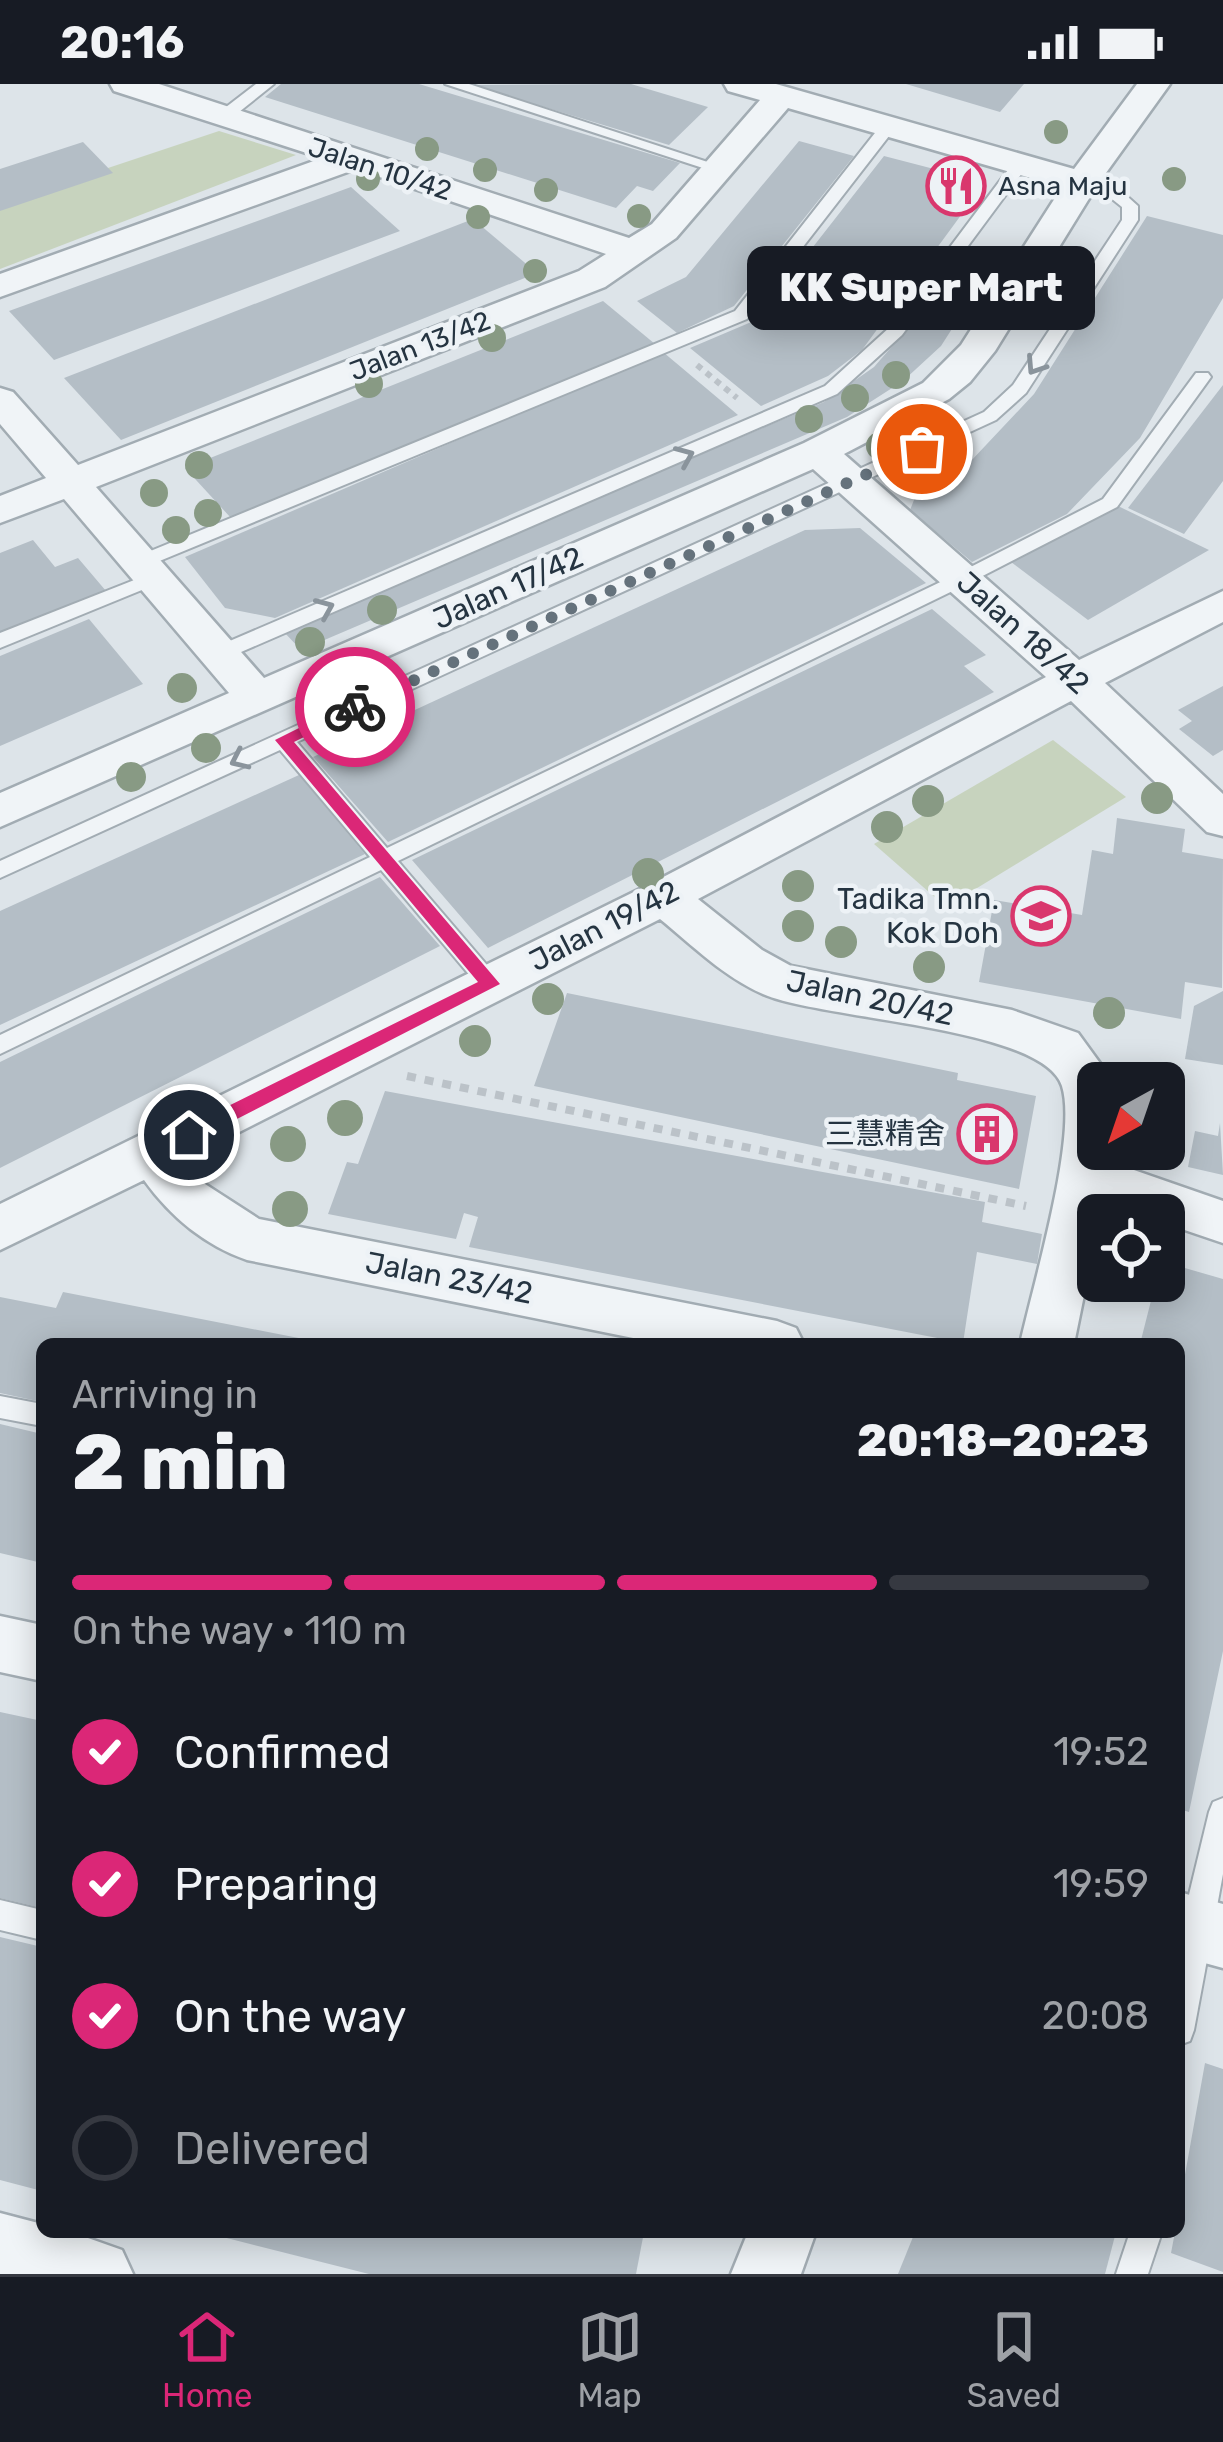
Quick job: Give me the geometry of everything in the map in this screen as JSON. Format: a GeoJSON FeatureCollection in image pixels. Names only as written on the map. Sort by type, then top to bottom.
{"type":"FeatureCollection","features":[{"type":"Feature","properties":{"kind":"street","name":"Jalan 10/42"},"geometry":{"type":"LineString","coordinates":[[126,84],[593,235],[635,254]]}},
{"type":"Feature","properties":{"kind":"street"},"geometry":{"type":"LineString","coordinates":[[740,84],[1082,182]]}},
{"type":"Feature","properties":{"kind":"street","name":"Jalan 17/42"},"geometry":{"type":"LineString","coordinates":[[0,811],[818,452],[948,383],[976,351],[1082,182],[1154,84]]}},
{"type":"Feature","properties":{"kind":"street","name":"Jalan 13/42"},"geometry":{"type":"LineString","coordinates":[[0,510],[592,279],[664,231],[781,96]]}},
{"type":"Feature","properties":{"kind":"street"},"geometry":{"type":"LineString","coordinates":[[0,286],[350,160]]}},
{"type":"Feature","properties":{"kind":"street"},"geometry":{"type":"LineString","coordinates":[[0,400],[257,698]]}},
{"type":"Feature","properties":{"kind":"street","name":"Jalan 18/42"},"geometry":{"type":"LineString","coordinates":[[818,452],[1076,680],[1223,820]]}},
{"type":"Feature","properties":{"kind":"street","name":"Jalan 19/42"},"geometry":{"type":"LineString","coordinates":[[0,1228],[664,897],[1223,605]]}},
{"type":"Feature","properties":{"kind":"street","name":"Jalan 20/42"},"geometry":{"type":"LineString","coordinates":[[664,897],[745,963],[781,982],[995,1023],[1061,1047],[1085,1077],[1093,1129],[1081,1173]]}},
{"type":"Feature","properties":{"kind":"street","name":"Jalan 23/42"},"geometry":{"type":"LineString","coordinates":[[152,1153],[187,1199],[247,1238],[747,1338]]}},
{"type":"Feature","properties":{"kind":"street"},"geometry":{"type":"LineString","coordinates":[[1048,1338],[1081,1173],[1223,1222]]}},
{"type":"Feature","properties":{"kind":"street"},"geometry":{"type":"LineString","coordinates":[[0,1644],[36,1652]]}},
{"type":"Feature","properties":{"kind":"street"},"geometry":{"type":"LineString","coordinates":[[766,2274],[780,2238]]}},
{"type":"Feature","properties":{"kind":"street"},"geometry":{"type":"LineString","coordinates":[[0,2247],[98,2274]]}},
{"type":"Feature","properties":{"kind":"lane"},"geometry":{"type":"LineString","coordinates":[[224,117],[266,84]]}},
{"type":"Feature","properties":{"kind":"lane"},"geometry":{"type":"LineString","coordinates":[[453,84],[718,168]]}},
{"type":"Feature","properties":{"kind":"lane"},"geometry":{"type":"LineString","coordinates":[[0,641],[145,571],[742,314],[888,127]]}},
{"type":"Feature","properties":{"kind":"lane"},"geometry":{"type":"LineString","coordinates":[[218,654],[790,412],[830,390],[896,331],[1020,165]]}},
{"type":"Feature","properties":{"kind":"lane"},"geometry":{"type":"LineString","coordinates":[[0,870],[990,416],[1020,389],[1130,220],[1130,206],[1113,192],[1082,182]]}},
{"type":"Feature","properties":{"kind":"lane"},"geometry":{"type":"LineString","coordinates":[[0,1045],[1110,503],[1202,377]]}},
{"type":"Feature","properties":{"kind":"lane"},"geometry":{"type":"LineString","coordinates":[[283,740],[490,984]]}},
{"type":"Feature","properties":{"kind":"lane"},"geometry":{"type":"LineString","coordinates":[[0,1407],[36,1414]]}},
{"type":"Feature","properties":{"kind":"lane"},"geometry":{"type":"LineString","coordinates":[[1185,2000],[1223,1812]]}},
{"type":"Feature","properties":{"kind":"lane"},"geometry":{"type":"LineString","coordinates":[[0,1915],[36,1924]]}},
{"type":"Feature","properties":{"kind":"lane"},"geometry":{"type":"LineString","coordinates":[[1132,2274],[1144,2238]]}},
{"type":"Feature","properties":{"kind":"path"},"geometry":{"type":"LineString","coordinates":[[397,1074],[1023,1205]]}},
{"type":"Feature","properties":{"kind":"green space"},"geometry":{"type":"Polygon","coordinates":[[[219,131],[296,155],[0,269],[0,204],[219,131]]]}},
{"type":"Feature","properties":{"kind":"green space"},"geometry":{"type":"Polygon","coordinates":[[[1053,740],[1126,797],[946,907],[874,844],[1053,740]]]}},
{"type":"Feature","properties":{"kind":"building"},"geometry":{"type":"Polygon","coordinates":[[[281,84],[419,84],[680,163],[653,191],[637,186],[616,208],[265,97],[281,84]]]}},
{"type":"Feature","properties":{"kind":"building"},"geometry":{"type":"Polygon","coordinates":[[[631,84],[708,107],[669,145],[472,85],[631,84]]]}},
{"type":"Feature","properties":{"kind":"building"},"geometry":{"type":"Polygon","coordinates":[[[906,84],[1024,84],[1000,112],[906,84]]]}},
{"type":"Feature","properties":{"kind":"building"},"geometry":{"type":"Polygon","coordinates":[[[799,141],[854,156],[734,306],[677,333],[637,301],[686,277],[799,141]]]}},
{"type":"Feature","properties":{"kind":"building"},"geometry":{"type":"Polygon","coordinates":[[[83,142],[113,173],[0,211],[0,169],[83,142]]]}},
{"type":"Feature","properties":{"kind":"building"},"geometry":{"type":"Polygon","coordinates":[[[884,156],[961,176],[978,192],[862,350],[828,376],[761,406],[690,348],[756,320],[884,156]]]}},
{"type":"Feature","properties":{"kind":"building"},"geometry":{"type":"Polygon","coordinates":[[[351,187],[400,231],[54,360],[9,311],[351,187]]]}},
{"type":"Feature","properties":{"kind":"building"},"geometry":{"type":"Polygon","coordinates":[[[1147,216],[1223,235],[1223,298],[1140,438],[1067,514],[972,562],[910,510],[920,485],[970,462],[1034,394],[1147,216]]]}},
{"type":"Feature","properties":{"kind":"building"},"geometry":{"type":"Polygon","coordinates":[[[473,219],[537,273],[121,440],[64,378],[473,219]]]}},
{"type":"Feature","properties":{"kind":"building"},"geometry":{"type":"Polygon","coordinates":[[[603,301],[655,344],[231,518],[185,468],[603,301]]]}},
{"type":"Feature","properties":{"kind":"building"},"geometry":{"type":"Polygon","coordinates":[[[923,311],[957,321],[941,346],[903,381],[847,417],[301,650],[283,631],[824,402],[874,367],[923,311]]]}},
{"type":"Feature","properties":{"kind":"building"},"geometry":{"type":"Polygon","coordinates":[[[663,352],[738,415],[275,618],[225,608],[185,557],[663,352]]]}},
{"type":"Feature","properties":{"kind":"building"},"geometry":{"type":"Polygon","coordinates":[[[1223,385],[1223,481],[1184,534],[1128,508],[1223,385]]]}},
{"type":"Feature","properties":{"kind":"building"},"geometry":{"type":"Polygon","coordinates":[[[1118,506],[1209,550],[1088,620],[1011,562],[1118,506]]]}},
{"type":"Feature","properties":{"kind":"building"},"geometry":{"type":"Polygon","coordinates":[[[860,528],[926,583],[388,842],[313,757],[805,530],[860,528]]]}},
{"type":"Feature","properties":{"kind":"building"},"geometry":{"type":"Polygon","coordinates":[[[33,540],[55,567],[78,558],[106,591],[0,634],[0,553],[33,540]]]}},
{"type":"Feature","properties":{"kind":"building"},"geometry":{"type":"Polygon","coordinates":[[[932,609],[986,655],[964,666],[994,692],[488,948],[412,860],[932,609]]]}},
{"type":"Feature","properties":{"kind":"building"},"geometry":{"type":"Polygon","coordinates":[[[89,619],[143,684],[0,746],[0,656],[89,619]]]}},
{"type":"Feature","properties":{"kind":"building"},"geometry":{"type":"Polygon","coordinates":[[[1223,686],[1223,750],[1213,756],[1179,729],[1192,721],[1178,710],[1223,686]]]}},
{"type":"Feature","properties":{"kind":"building"},"geometry":{"type":"Polygon","coordinates":[[[299,775],[365,854],[0,1025],[0,911],[299,775]]]}},
{"type":"Feature","properties":{"kind":"building"},"geometry":{"type":"Polygon","coordinates":[[[1117,818],[1185,829],[1182,852],[1223,859],[1222,988],[1185,982],[1181,1019],[979,982],[994,900],[1082,915],[1092,850],[1113,854],[1117,818]]]}},
{"type":"Feature","properties":{"kind":"building"},"geometry":{"type":"Polygon","coordinates":[[[380,877],[440,946],[0,1168],[0,1062],[380,877]]]}},
{"type":"Feature","properties":{"kind":"building"},"geometry":{"type":"Polygon","coordinates":[[[1223,991],[1223,1065],[1185,1059],[1194,1006],[1223,991]]]}},
{"type":"Feature","properties":{"kind":"building"},"geometry":{"type":"Polygon","coordinates":[[[567,993],[958,1073],[957,1080],[1036,1096],[1019,1189],[534,1086],[567,993]]]}},
{"type":"Feature","properties":{"kind":"building"},"geometry":{"type":"Polygon","coordinates":[[[385,1091],[985,1202],[982,1222],[1042,1234],[1037,1264],[977,1252],[964,1338],[937,1338],[469,1247],[478,1217],[464,1213],[456,1239],[328,1214],[347,1162],[358,1164],[385,1091]]]}},
{"type":"Feature","properties":{"kind":"building"},"geometry":{"type":"Polygon","coordinates":[[[1220,1123],[1223,1175],[1188,1167],[1195,1131],[1218,1136],[1220,1123]]]}},
{"type":"Feature","properties":{"kind":"building"},"geometry":{"type":"Polygon","coordinates":[[[1185,1268],[1223,1279],[1223,1651],[1189,1812],[1185,1811],[1185,1338],[1142,1338],[1151,1302],[1185,1302],[1185,1268]]]}},
{"type":"Feature","properties":{"kind":"building"},"geometry":{"type":"Polygon","coordinates":[[[63,1292],[299,1338],[36,1338],[36,1401],[0,1393],[0,1297],[56,1308],[63,1292]]]}},
{"type":"Feature","properties":{"kind":"building"},"geometry":{"type":"Polygon","coordinates":[[[0,1424],[36,1433],[36,1562],[0,1553],[0,1424]]]}},
{"type":"Feature","properties":{"kind":"building"},"geometry":{"type":"Polygon","coordinates":[[[0,1712],[36,1720],[36,1907],[0,1898],[0,1712]]]}},
{"type":"Feature","properties":{"kind":"building"},"geometry":{"type":"Polygon","coordinates":[[[0,1937],[36,1946],[36,2189],[0,2180],[0,1937]]]}},
{"type":"Feature","properties":{"kind":"building"},"geometry":{"type":"Polygon","coordinates":[[[1205,2063],[1223,2069],[1223,2272],[1171,2253],[1174,2238],[1185,2238],[1185,2175],[1205,2063]]]}},
{"type":"Feature","properties":{"kind":"building"},"geometry":{"type":"Polygon","coordinates":[[[227,2238],[643,2238],[636,2274],[369,2274],[227,2238]]]}},
{"type":"Feature","properties":{"kind":"building"},"geometry":{"type":"Polygon","coordinates":[[[913,2238],[1114,2238],[1105,2274],[898,2274],[913,2238]]]}},
{"type":"Feature","properties":{"kind":"way so far"},"geometry":{"type":"LineString","coordinates":[[355,707],[922,449]]}},
{"type":"Feature","properties":{"kind":"place","name":"Asna Maju"},"geometry":{"type":"Point","coordinates":[956,186]}},
{"type":"Feature","properties":{"kind":"place","name":"KK Super Mart"},"geometry":{"type":"Point","coordinates":[922,449]}},
{"type":"Feature","properties":{"kind":"place","name":"Tadika Tmn. Kok Doh"},"geometry":{"type":"Point","coordinates":[1041,916]}},
{"type":"Feature","properties":{"kind":"place","name":"三慧精舍"},"geometry":{"type":"Point","coordinates":[987,1134]}},
{"type":"Feature","properties":{"kind":"route"},"geometry":{"type":"LineString","coordinates":[[189,1135],[490,984],[283,740],[355,707]]}}]}
